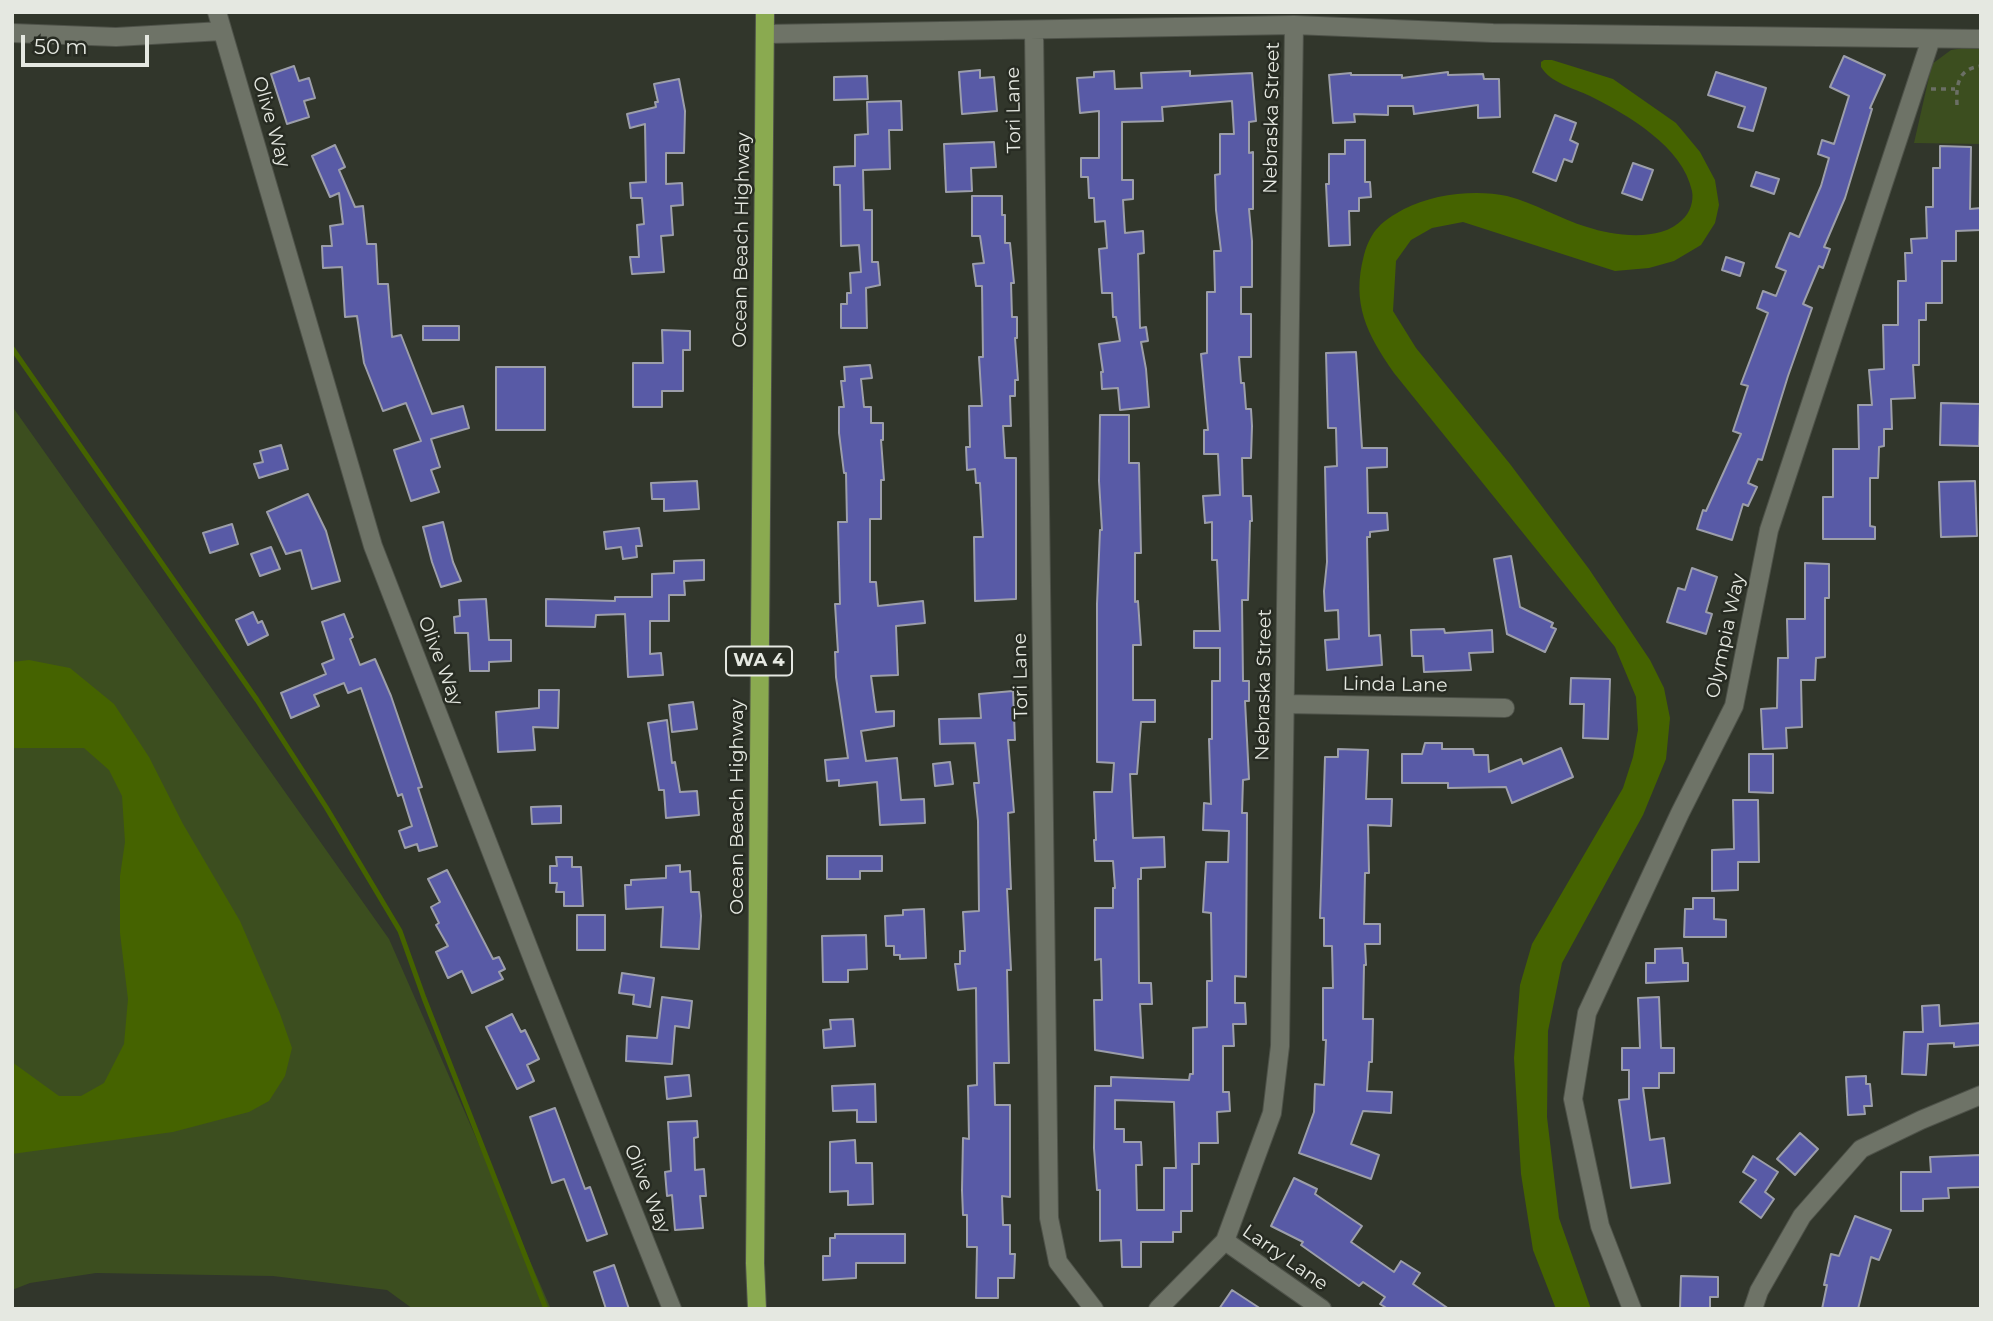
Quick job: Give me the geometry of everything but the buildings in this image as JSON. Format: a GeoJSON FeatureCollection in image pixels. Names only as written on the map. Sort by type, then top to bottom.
{"type":"FeatureCollection","features":[{"type":"Feature","properties":{"kind":"main road","name":"Ocean Beach Highway"},"geometry":{"type":"LineString","coordinates":[[757,1309],[755,1263],[765,12]]}},
{"type":"Feature","properties":{"kind":"street","name":"Olive Way"},"geometry":{"type":"LineString","coordinates":[[217,12],[373,546],[672,1309]]}},
{"type":"Feature","properties":{"kind":"street"},"geometry":{"type":"LineString","coordinates":[[765,34],[1034,31],[1135,20],[1493,33],[1981,39]]}},
{"type":"Feature","properties":{"kind":"street","name":"Nebraska Street"},"geometry":{"type":"LineString","coordinates":[[1158,1309],[1225,1241],[1272,1113],[1280,1046],[1294,25]]}},
{"type":"Feature","properties":{"kind":"street"},"geometry":{"type":"LineString","coordinates":[[12,33],[116,37],[222,31]]}},
{"type":"Feature","properties":{"kind":"street","name":"Tori Lane"},"geometry":{"type":"LineString","coordinates":[[1034,31],[1049,1218],[1058,1262],[1094,1309]]}},
{"type":"Feature","properties":{"kind":"street","name":"Olympia Way"},"geometry":{"type":"LineString","coordinates":[[1632,1309],[1600,1226],[1573,1099],[1587,1013],[1680,813],[1734,706],[1769,530],[1931,39]]}},
{"type":"Feature","properties":{"kind":"street","name":"Linda Lane"},"geometry":{"type":"LineString","coordinates":[[1285,704],[1505,708]]}},
{"type":"Feature","properties":{"kind":"street"},"geometry":{"type":"LineString","coordinates":[[1753,1309],[1759,1291],[1802,1216],[1861,1149],[1921,1120],[1981,1096]]}},
{"type":"Feature","properties":{"kind":"street","name":"Larry Lane"},"geometry":{"type":"LineString","coordinates":[[1225,1241],[1322,1309]]}},
{"type":"Feature","properties":{"kind":"path"},"geometry":{"type":"LineString","coordinates":[[1957,105],[1956,89],[1962,72],[1981,66]]}},
{"type":"Feature","properties":{"kind":"path"},"geometry":{"type":"LineString","coordinates":[[1915,89],[1956,89]]}},
{"type":"Feature","properties":{"kind":"shaded area"},"geometry":{"type":"Polygon","coordinates":[[[1981,47],[1981,144],[1914,143],[1932,64],[1951,50],[1981,47]]]}},
{"type":"Feature","properties":{"kind":"shaded area"},"geometry":{"type":"Polygon","coordinates":[[[1544,60],[1552,60],[1613,79],[1676,123],[1700,152],[1715,180],[1719,205],[1715,223],[1701,245],[1674,261],[1649,268],[1615,271],[1463,222],[1432,228],[1411,240],[1396,261],[1393,311],[1416,348],[1510,464],[1589,569],[1650,660],[1664,688],[1670,718],[1666,759],[1643,815],[1562,963],[1548,1031],[1547,1117],[1559,1218],[1591,1309],[1556,1309],[1533,1250],[1521,1174],[1514,1058],[1520,985],[1532,944],[1623,788],[1638,730],[1636,697],[1615,647],[1394,373],[1369,331],[1359,289],[1364,255],[1378,227],[1404,209],[1441,196],[1482,193],[1507,196],[1587,227],[1623,235],[1662,232],[1685,217],[1692,203],[1692,191],[1678,160],[1637,123],[1550,77],[1541,67],[1544,60]]]}},
{"type":"Feature","properties":{"kind":"shaded area"},"geometry":{"type":"Polygon","coordinates":[[[12,406],[389,939],[551,1309],[413,1309],[387,1290],[273,1276],[96,1273],[30,1283],[12,1290],[12,406]]]}},
{"type":"Feature","properties":{"kind":"shaded area"},"geometry":{"type":"Polygon","coordinates":[[[29,660],[70,668],[114,704],[149,757],[183,824],[240,921],[292,1048],[285,1076],[269,1101],[249,1112],[173,1132],[12,1154],[12,1062],[59,1096],[81,1096],[104,1083],[124,1044],[128,999],[120,933],[120,876],[125,842],[122,796],[109,770],[84,748],[12,748],[12,662],[29,660]]]}},
{"type":"Feature","properties":{"kind":"waterway"},"geometry":{"type":"LineString","coordinates":[[12,348],[257,700],[326,807],[400,931],[546,1309]]}}]}
